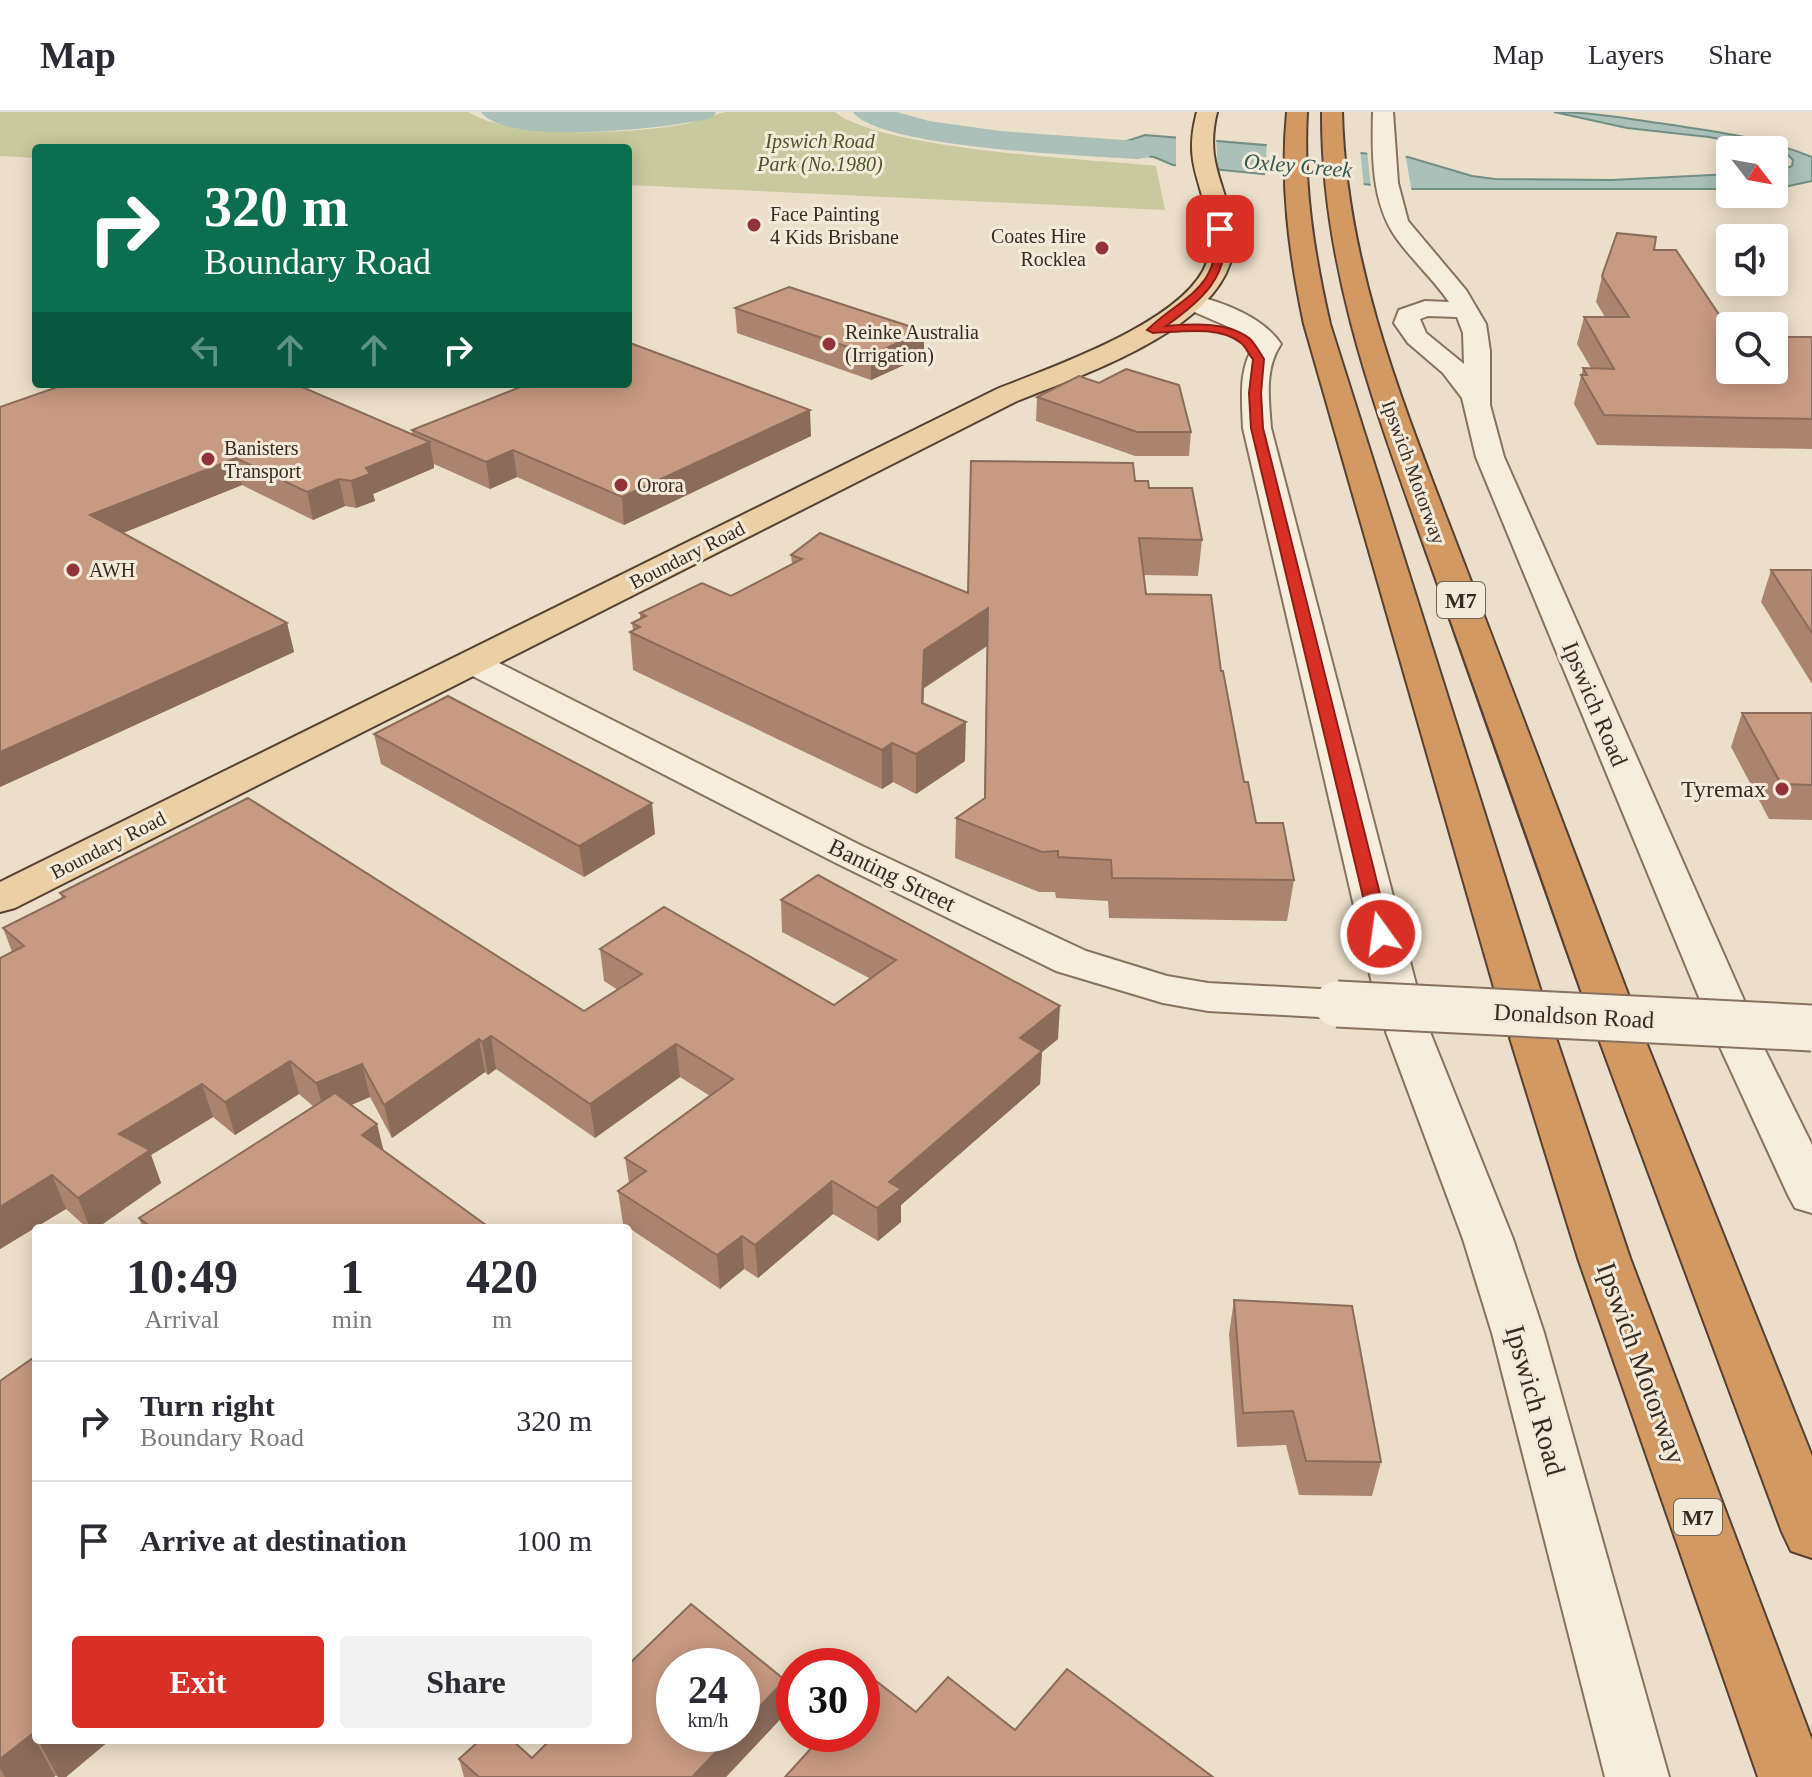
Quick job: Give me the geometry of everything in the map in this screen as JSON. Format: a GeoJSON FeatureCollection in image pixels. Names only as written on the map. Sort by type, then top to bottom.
{"type":"FeatureCollection","features":[{"type":"Feature","properties":{"kind":"highway","name":"Ipswich Motorway"},"geometry":{"type":"LineString","coordinates":[[1297,112],[1295,189],[1304,267],[1327,365],[1526,1018],[1604,1258],[1792,1777]]}},
{"type":"Feature","properties":{"kind":"highway","name":"Ipswich Motorway"},"geometry":{"type":"LineString","coordinates":[[1332,112],[1331,140],[1341,239],[1376,368],[1615,1022],[1812,1532]]}},
{"type":"Feature","properties":{"kind":"main road","name":"Boundary Road"},"geometry":{"type":"LineString","coordinates":[[0,899],[1007,395],[1153,330],[1192,302],[1212,277],[1222,248],[1220,229],[1201,163],[1204,120]]}},
{"type":"Feature","properties":{"kind":"street","name":"Ipswich Road"},"geometry":{"type":"LineString","coordinates":[[1383,112],[1391,199],[1404,230],[1447,279],[1467,310],[1476,335],[1476,397],[1481,429],[1505,495],[1734,1027],[1812,1195]]}},
{"type":"Feature","properties":{"kind":"street","name":"Ipswich Road"},"geometry":{"type":"LineString","coordinates":[[1192,302],[1261,334],[1268,344],[1258,359],[1255,393],[1257,428],[1402,1012],[1488,1239],[1518,1333],[1637,1777]]}},
{"type":"Feature","properties":{"kind":"street","name":"Ipswich Road"},"geometry":{"type":"LineString","coordinates":[[1467,310],[1421,308],[1410,313],[1407,323],[1417,338],[1448,363],[1476,397]]}},
{"type":"Feature","properties":{"kind":"street"},"geometry":{"type":"LineString","coordinates":[[1153,330],[1195,327],[1222,331],[1245,341],[1258,359]]}},
{"type":"Feature","properties":{"kind":"street","name":"Banting Street"},"geometry":{"type":"LineString","coordinates":[[473,663],[862,860],[1071,961],[1163,989],[1208,997],[1337,1004]]}},
{"type":"Feature","properties":{"kind":"street","name":"Donaldson Road"},"geometry":{"type":"LineString","coordinates":[[1337,1004],[1812,1028]]}},
{"type":"Feature","properties":{"kind":"green space","name":"Ipswich Road Park (No.1980)"},"geometry":{"type":"Polygon","coordinates":[[[0,112],[468,112],[514,127],[544,131],[609,132],[668,127],[725,112],[835,112],[859,125],[939,144],[1156,166],[1165,210],[632,185],[632,144],[32,144],[32,158],[0,156],[0,112]]]}},
{"type":"Feature","properties":{"kind":"water"},"geometry":{"type":"Polygon","coordinates":[[[1554,112],[1633,119],[1737,136],[1716,138],[1627,128],[1554,112]]]}},
{"type":"Feature","properties":{"kind":"water","name":"Oxley Creek"},"geometry":{"type":"Polygon","coordinates":[[[1145,135],[1408,157],[1472,176],[1495,179],[1612,180],[1716,175],[1716,189],[1413,189],[1173,165],[1154,157],[1048,145],[1052,138],[1115,145],[1145,135]]]}},
{"type":"Feature","properties":{"kind":"water"},"geometry":{"type":"Polygon","coordinates":[[[1788,149],[1812,157],[1812,181],[1788,186],[1788,168],[1792,166],[1793,160],[1788,155],[1788,149]]]}},
{"type":"Feature","properties":{"kind":"pier"},"geometry":{"type":"Polygon","coordinates":[[[1176,133],[1216,136],[1218,172],[1176,169],[1176,133]]]}},
{"type":"Feature","properties":{"kind":"pier"},"geometry":{"type":"Polygon","coordinates":[[[1267,141],[1360,149],[1364,188],[1265,177],[1267,141]]]}},
{"type":"Feature","properties":{"kind":"pier"},"geometry":{"type":"Polygon","coordinates":[[[1367,150],[1405,153],[1412,193],[1371,188],[1367,150]]]}},
{"type":"Feature","properties":{"kind":"building"},"geometry":{"type":"Polygon","coordinates":[[[1617,233],[1656,237],[1654,250],[1676,250],[1717,312],[1716,384],[1788,384],[1788,337],[1812,337],[1812,419],[1604,415],[1581,375],[1587,375],[1583,368],[1614,369],[1584,317],[1629,317],[1602,276],[1617,233]]]}},
{"type":"Feature","properties":{"kind":"building"},"geometry":{"type":"Polygon","coordinates":[[[789,287],[924,331],[871,355],[735,308],[789,287]]]}},
{"type":"Feature","properties":{"kind":"building","name":"Orora"},"geometry":{"type":"Polygon","coordinates":[[[632,344],[810,410],[622,497],[513,450],[486,462],[412,430],[518,388],[632,388],[632,344]]]}},
{"type":"Feature","properties":{"kind":"building"},"geometry":{"type":"Polygon","coordinates":[[[1126,369],[1179,385],[1191,432],[1137,432],[1037,397],[1079,376],[1099,383],[1126,369]]]}},
{"type":"Feature","properties":{"kind":"building"},"geometry":{"type":"Polygon","coordinates":[[[55,388],[304,388],[430,442],[366,468],[370,474],[351,481],[339,479],[307,492],[236,458],[90,515],[287,623],[0,752],[0,407],[55,388]]]}},
{"type":"Feature","properties":{"kind":"building"},"geometry":{"type":"Polygon","coordinates":[[[971,461],[1133,463],[1135,481],[1148,481],[1149,488],[1192,488],[1202,540],[1139,538],[1146,594],[1211,595],[1221,671],[1244,782],[1248,782],[1256,823],[1283,823],[1294,880],[1112,878],[1111,860],[1058,857],[1058,851],[1042,852],[956,818],[985,798],[988,608],[924,650],[922,703],[966,722],[916,754],[892,743],[882,750],[630,632],[640,627],[632,623],[646,616],[640,613],[702,583],[731,596],[802,559],[791,555],[820,533],[968,593],[971,461]]]}},
{"type":"Feature","properties":{"kind":"building"},"geometry":{"type":"Polygon","coordinates":[[[1771,570],[1812,570],[1812,633],[1771,570]]]}},
{"type":"Feature","properties":{"kind":"building"},"geometry":{"type":"Polygon","coordinates":[[[448,696],[652,803],[579,846],[374,734],[448,696]]]}},
{"type":"Feature","properties":{"kind":"building"},"geometry":{"type":"Polygon","coordinates":[[[1742,713],[1812,713],[1812,785],[1781,784],[1742,713]]]}},
{"type":"Feature","properties":{"kind":"building"},"geometry":{"type":"Polygon","coordinates":[[[248,798],[584,1011],[642,974],[600,949],[664,907],[834,1005],[896,960],[781,900],[818,875],[1060,1006],[1020,1038],[1042,1051],[889,1182],[901,1189],[877,1208],[832,1181],[755,1245],[742,1236],[717,1255],[618,1191],[646,1171],[625,1158],[733,1079],[676,1044],[590,1104],[491,1036],[482,1042],[479,1039],[384,1105],[362,1064],[316,1083],[290,1061],[225,1102],[202,1084],[119,1134],[150,1150],[78,1198],[52,1175],[0,1207],[0,958],[24,946],[3,928],[65,897],[60,893],[248,798]]]}},
{"type":"Feature","properties":{"kind":"building"},"geometry":{"type":"Polygon","coordinates":[[[335,1093],[377,1124],[362,1135],[484,1224],[147,1224],[139,1218],[335,1093]]]}},
{"type":"Feature","properties":{"kind":"building"},"geometry":{"type":"Polygon","coordinates":[[[1234,1300],[1352,1306],[1381,1462],[1306,1461],[1293,1411],[1243,1413],[1234,1300]]]}},
{"type":"Feature","properties":{"kind":"building"},"geometry":{"type":"Polygon","coordinates":[[[32,1359],[32,1734],[0,1759],[0,1381],[32,1359]]]}},
{"type":"Feature","properties":{"kind":"building"},"geometry":{"type":"Polygon","coordinates":[[[691,1604],[745,1648],[656,1648],[656,1752],[716,1752],[692,1777],[479,1777],[459,1759],[476,1744],[516,1744],[532,1758],[546,1744],[632,1744],[632,1661],[691,1604]]]}},
{"type":"Feature","properties":{"kind":"building"},"geometry":{"type":"Polygon","coordinates":[[[760,1660],[776,1673],[776,1689],[760,1706],[760,1660]]]}},
{"type":"Feature","properties":{"kind":"building"},"geometry":{"type":"Polygon","coordinates":[[[1067,1669],[1213,1777],[785,1777],[808,1752],[880,1752],[880,1684],[916,1712],[948,1677],[1015,1730],[1067,1669]]]}},
{"type":"Feature","properties":{"kind":"waterway","name":"Oxley Creek"},"geometry":{"type":"LineString","coordinates":[[496,112],[510,118],[563,123],[659,119],[701,112]]}},
{"type":"Feature","properties":{"kind":"waterway","name":"Oxley Creek"},"geometry":{"type":"LineString","coordinates":[[868,112],[897,122],[964,136],[1138,150]]}},
{"type":"Feature","properties":{"kind":"place","name":"Face Painting 4 Kids Brisbane"},"geometry":{"type":"Point","coordinates":[754,225]}},
{"type":"Feature","properties":{"kind":"place","name":"Coates Hire Rocklea"},"geometry":{"type":"Point","coordinates":[1102,248]}},
{"type":"Feature","properties":{"kind":"place","name":"Reinke Australia (Irrigation)"},"geometry":{"type":"Point","coordinates":[829,344]}},
{"type":"Feature","properties":{"kind":"place","name":"Banisters Transport"},"geometry":{"type":"Point","coordinates":[208,459]}},
{"type":"Feature","properties":{"kind":"place","name":"Orora"},"geometry":{"type":"Point","coordinates":[621,485]}},
{"type":"Feature","properties":{"kind":"place","name":"AWH"},"geometry":{"type":"Point","coordinates":[73,570]}},
{"type":"Feature","properties":{"kind":"place","name":"Tyremax"},"geometry":{"type":"Point","coordinates":[1782,789]}},
{"type":"Feature","properties":{"kind":"route"},"geometry":{"type":"LineString","coordinates":[[1220,229],[1222,248],[1212,277],[1192,302],[1153,330],[1195,327],[1222,331],[1245,341],[1258,359],[1255,393],[1257,428],[1381,934]]}}]}
